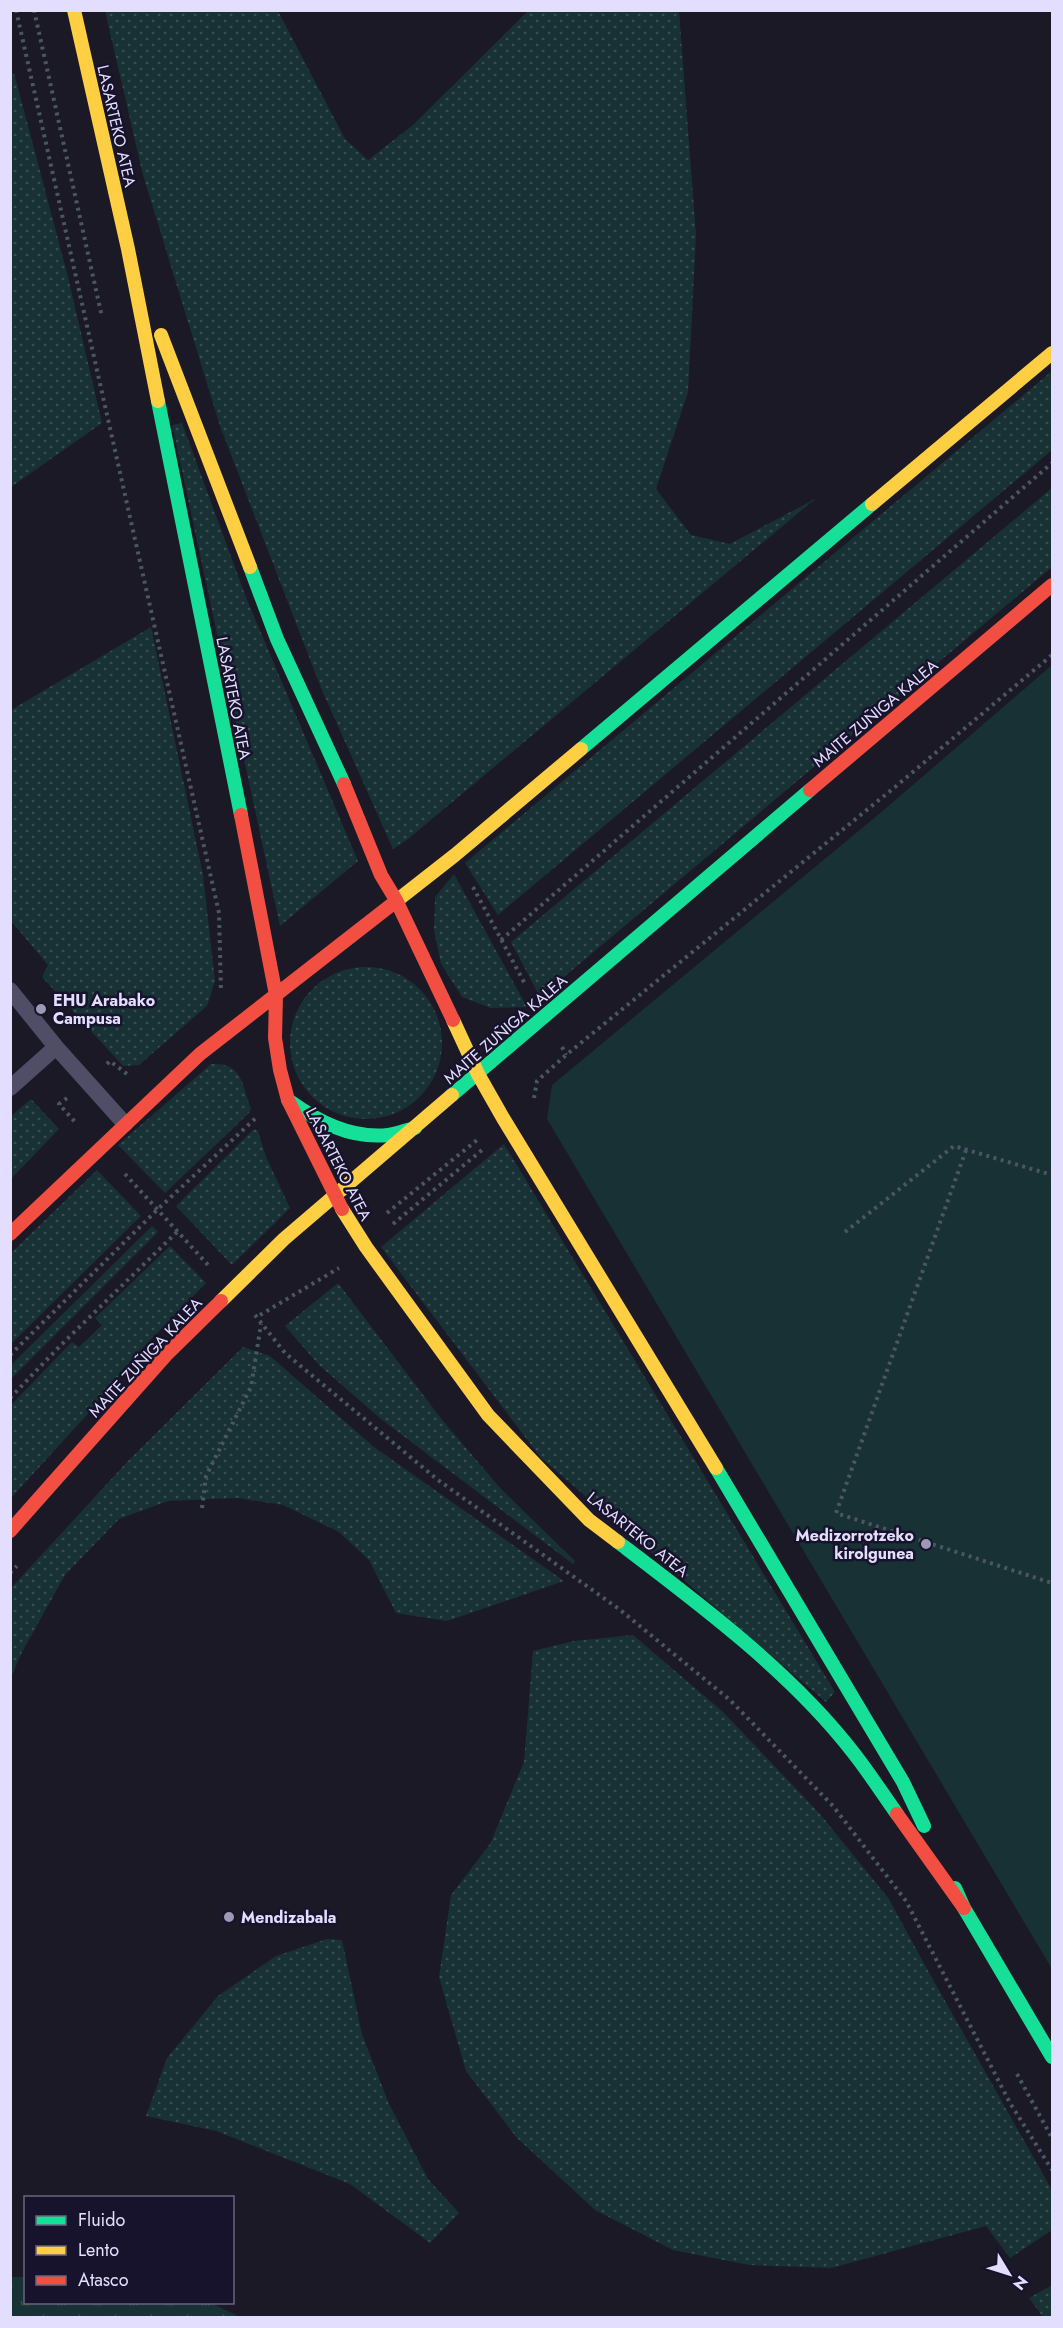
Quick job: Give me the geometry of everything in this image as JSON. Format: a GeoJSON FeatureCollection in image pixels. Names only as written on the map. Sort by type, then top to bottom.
{"type":"FeatureCollection","features":[{"type":"Feature","properties":{"kind":"street","name":"LASARTEKO ATEA"},"geometry":{"type":"LineString","coordinates":[[74,10],[128,249],[276,995],[275,1038],[288,1100],[335,1197],[366,1247],[488,1415],[589,1520],[764,1660],[813,1708],[851,1750],[964,1908],[1053,2057]]}},
{"type":"Feature","properties":{"kind":"street","name":"LASARTEKO ATEA"},"geometry":{"type":"LineString","coordinates":[[128,249],[277,639],[338,769],[381,875],[396,900],[478,1074],[903,1782],[964,1908]]}},
{"type":"Feature","properties":{"kind":"street"},"geometry":{"type":"LineString","coordinates":[[10,1234],[200,1054],[455,855],[1053,353]]}},
{"type":"Feature","properties":{"kind":"street","name":"MAITE ZUÑIGA KALEA"},"geometry":{"type":"LineString","coordinates":[[10,1531],[166,1355],[284,1239],[543,1016],[1053,585]]}},
{"type":"Feature","properties":{"kind":"street"},"geometry":{"type":"LineString","coordinates":[[288,1100],[308,1116],[364,1135],[388,1135],[415,1128]]}},
{"type":"Feature","properties":{"kind":"lane"},"geometry":{"type":"LineString","coordinates":[[10,990],[56,1047],[125,1124]]}},
{"type":"Feature","properties":{"kind":"lane"},"geometry":{"type":"LineString","coordinates":[[10,1088],[56,1047]]}},
{"type":"Feature","properties":{"kind":"path"},"geometry":{"type":"LineString","coordinates":[[16,10],[219,913],[221,999]]}},
{"type":"Feature","properties":{"kind":"path"},"geometry":{"type":"LineString","coordinates":[[501,940],[1053,464]]}},
{"type":"Feature","properties":{"kind":"path"},"geometry":{"type":"LineString","coordinates":[[366,1247],[509,1127],[532,1111],[537,1081],[566,1055],[895,788],[1053,655]]}},
{"type":"Feature","properties":{"kind":"path"},"geometry":{"type":"LineString","coordinates":[[10,1355],[158,1209],[263,1111]]}},
{"type":"Feature","properties":{"kind":"path"},"geometry":{"type":"LineString","coordinates":[[846,1232],[954,1146],[1053,1175]]}},
{"type":"Feature","properties":{"kind":"path"},"geometry":{"type":"LineString","coordinates":[[966,1150],[836,1513],[1053,1584]]}},
{"type":"Feature","properties":{"kind":"path"},"geometry":{"type":"LineString","coordinates":[[10,1398],[178,1231],[257,1317],[285,1353],[438,1480],[619,1609],[730,1700],[833,1806],[906,1901],[1010,2103],[1053,2170]]}},
{"type":"Feature","properties":{"kind":"path"},"geometry":{"type":"LineString","coordinates":[[249,1325],[257,1317],[343,1266],[339,1261]]}},
{"type":"Feature","properties":{"kind":"path"},"geometry":{"type":"LineString","coordinates":[[202,1508],[206,1476],[251,1387],[261,1323]]}},
{"type":"Feature","properties":{"kind":"path"},"geometry":{"type":"LineString","coordinates":[[10,1573],[17,1565]]}},
{"type":"Feature","properties":{"kind":"path"},"geometry":{"type":"LineString","coordinates":[[1013,2066],[1053,2138]]}},
{"type":"Feature","properties":{"kind":"green space"},"geometry":{"type":"Polygon","coordinates":[[[105,11],[278,11],[345,139],[368,160],[413,125],[528,11],[679,11],[696,235],[688,392],[656,489],[691,535],[730,544],[815,499],[408,839],[393,849],[321,688],[220,426],[143,175],[105,11]]]}},
{"type":"Feature","properties":{"kind":"green space"},"geometry":{"type":"Polygon","coordinates":[[[14,73],[67,273],[102,423],[11,487],[10,75],[14,73]]]}},
{"type":"Feature","properties":{"kind":"green space"},"geometry":{"type":"Polygon","coordinates":[[[1052,371],[1052,450],[498,915],[465,863],[1052,371]]]}},
{"type":"Feature","properties":{"kind":"green space"},"geometry":{"type":"Polygon","coordinates":[[[182,423],[247,600],[358,861],[280,926],[172,425],[182,423]]]}},
{"type":"Feature","properties":{"kind":"green space"},"geometry":{"type":"Polygon","coordinates":[[[1052,488],[1052,567],[540,997],[511,942],[1052,488]]]}},
{"type":"Feature","properties":{"kind":"green space"},"geometry":{"type":"Polygon","coordinates":[[[151,627],[203,875],[215,981],[207,1006],[139,1065],[123,1066],[42,977],[48,965],[11,921],[11,710],[151,627]]]}},
{"type":"Feature","properties":{"kind":"green space","name":"Medizorrotzeko kirolgunea"},"geometry":{"type":"Polygon","coordinates":[[[1052,665],[1052,1969],[547,1119],[552,1085],[885,809],[1052,665]]]}},
{"type":"Feature","properties":{"kind":"green space"},"geometry":{"type":"Polygon","coordinates":[[[454,874],[527,1007],[491,1008],[462,997],[441,964],[434,930],[435,897],[454,874]]]}},
{"type":"Feature","properties":{"kind":"green space"},"geometry":{"type":"Polygon","coordinates":[[[366,967],[395,973],[408,980],[419,990],[429,1001],[436,1014],[442,1043],[436,1072],[429,1085],[419,1096],[408,1106],[395,1113],[366,1119],[337,1113],[324,1106],[313,1096],[303,1085],[296,1072],[290,1043],[296,1014],[303,1001],[313,990],[324,980],[337,973],[366,967]]]}},
{"type":"Feature","properties":{"kind":"green space"},"geometry":{"type":"Polygon","coordinates":[[[211,1064],[222,1064],[235,1071],[243,1084],[251,1109],[165,1193],[118,1145],[211,1064]]]}},
{"type":"Feature","properties":{"kind":"green space"},"geometry":{"type":"Polygon","coordinates":[[[31,1099],[59,1129],[11,1179],[11,1116],[31,1099]]]}},
{"type":"Feature","properties":{"kind":"green space"},"geometry":{"type":"Polygon","coordinates":[[[254,1129],[258,1131],[266,1157],[290,1208],[232,1265],[176,1206],[254,1129]]]}},
{"type":"Feature","properties":{"kind":"green space"},"geometry":{"type":"Polygon","coordinates":[[[504,1144],[835,1692],[826,1702],[541,1458],[381,1247],[504,1144]]]}},
{"type":"Feature","properties":{"kind":"green space"},"geometry":{"type":"Polygon","coordinates":[[[97,1170],[141,1216],[11,1344],[11,1253],[97,1170]]]}},
{"type":"Feature","properties":{"kind":"green space"},"geometry":{"type":"Polygon","coordinates":[[[152,1226],[158,1232],[11,1379],[11,1365],[152,1226]]]}},
{"type":"Feature","properties":{"kind":"green space"},"geometry":{"type":"Polygon","coordinates":[[[170,1246],[206,1283],[134,1357],[94,1407],[11,1498],[11,1405],[72,1342],[79,1347],[102,1325],[95,1318],[170,1246]]]}},
{"type":"Feature","properties":{"kind":"green space"},"geometry":{"type":"Polygon","coordinates":[[[338,1283],[443,1421],[501,1489],[575,1561],[573,1564],[381,1419],[319,1365],[285,1326],[338,1283]]]}},
{"type":"Feature","properties":{"kind":"green space"},"geometry":{"type":"Polygon","coordinates":[[[243,1347],[270,1356],[374,1447],[564,1581],[447,1621],[396,1613],[369,1560],[339,1532],[283,1505],[237,1498],[168,1501],[119,1519],[65,1575],[21,1654],[11,1678],[11,1588],[128,1461],[243,1347]]]}},
{"type":"Feature","properties":{"kind":"green space"},"geometry":{"type":"Polygon","coordinates":[[[633,1635],[723,1712],[820,1814],[889,1899],[1052,2190],[1052,2230],[1010,2258],[986,2226],[831,2268],[749,2265],[673,2250],[595,2210],[516,2137],[466,2071],[439,1977],[451,1895],[490,1844],[524,1762],[533,1651],[574,1641],[633,1635]]]}},
{"type":"Feature","properties":{"kind":"green space"},"geometry":{"type":"Polygon","coordinates":[[[327,1939],[342,1940],[362,2034],[389,2104],[428,2179],[459,2213],[430,2243],[350,2184],[216,2131],[146,2116],[167,2058],[218,1996],[276,1956],[327,1939]]]}},
{"type":"Feature","properties":{"kind":"green space"},"geometry":{"type":"Polygon","coordinates":[[[10,2277],[24,2277],[24,2304],[213,2304],[240,2317],[11,2317],[10,2277]]]}},
{"type":"Feature","properties":{"kind":"green space"},"geometry":{"type":"Polygon","coordinates":[[[1052,2285],[1052,2317],[1043,2317],[1029,2298],[1052,2285]]]}},
{"type":"Feature","properties":{"kind":"traffic: fast"},"geometry":{"type":"LineString","coordinates":[[158,401],[241,815]]}},
{"type":"Feature","properties":{"kind":"traffic: fast"},"geometry":{"type":"LineString","coordinates":[[581,749],[872,504]]}},
{"type":"Feature","properties":{"kind":"traffic: fast"},"geometry":{"type":"LineString","coordinates":[[250,567],[277,639],[344,784]]}},
{"type":"Feature","properties":{"kind":"traffic: fast"},"geometry":{"type":"LineString","coordinates":[[452,1095],[810,790]]}},
{"type":"Feature","properties":{"kind":"traffic: fast"},"geometry":{"type":"LineString","coordinates":[[288,1100],[322,1121],[360,1134],[388,1135],[415,1128]]}},
{"type":"Feature","properties":{"kind":"traffic: fast"},"geometry":{"type":"LineString","coordinates":[[716,1468],[903,1782],[924,1826]]}},
{"type":"Feature","properties":{"kind":"traffic: fast"},"geometry":{"type":"LineString","coordinates":[[618,1542],[742,1639],[801,1693],[852,1751],[897,1814]]}},
{"type":"Feature","properties":{"kind":"traffic: fast"},"geometry":{"type":"LineString","coordinates":[[955,1888],[964,1908],[1052,2057]]}},
{"type":"Feature","properties":{"kind":"traffic: slow"},"geometry":{"type":"LineString","coordinates":[[74,10],[128,249],[158,401]]}},
{"type":"Feature","properties":{"kind":"traffic: slow"},"geometry":{"type":"LineString","coordinates":[[161,335],[250,567]]}},
{"type":"Feature","properties":{"kind":"traffic: slow"},"geometry":{"type":"LineString","coordinates":[[872,504],[1052,353]]}},
{"type":"Feature","properties":{"kind":"traffic: slow"},"geometry":{"type":"LineString","coordinates":[[395,902],[455,855],[581,749]]}},
{"type":"Feature","properties":{"kind":"traffic: slow"},"geometry":{"type":"LineString","coordinates":[[453,1020],[478,1074],[503,1118],[716,1468]]}},
{"type":"Feature","properties":{"kind":"traffic: slow"},"geometry":{"type":"LineString","coordinates":[[221,1301],[284,1239],[452,1095]]}},
{"type":"Feature","properties":{"kind":"traffic: slow"},"geometry":{"type":"LineString","coordinates":[[342,1209],[366,1247],[488,1415],[589,1520],[618,1542]]}},
{"type":"Feature","properties":{"kind":"traffic: jam"},"geometry":{"type":"LineString","coordinates":[[810,790],[1052,585]]}},
{"type":"Feature","properties":{"kind":"traffic: jam"},"geometry":{"type":"LineString","coordinates":[[344,784],[381,875],[396,900],[453,1020]]}},
{"type":"Feature","properties":{"kind":"traffic: jam"},"geometry":{"type":"LineString","coordinates":[[241,815],[276,995],[275,1038],[280,1070],[288,1100],[342,1209]]}},
{"type":"Feature","properties":{"kind":"traffic: jam"},"geometry":{"type":"LineString","coordinates":[[10,1234],[200,1054],[395,902]]}},
{"type":"Feature","properties":{"kind":"traffic: jam"},"geometry":{"type":"LineString","coordinates":[[10,1531],[166,1355],[221,1301]]}},
{"type":"Feature","properties":{"kind":"traffic: jam"},"geometry":{"type":"LineString","coordinates":[[897,1814],[964,1908]]}},
{"type":"Feature","properties":{"kind":"place","name":"EHU Arabako Campusa"},"geometry":{"type":"Point","coordinates":[41,1009]}},
{"type":"Feature","properties":{"kind":"place","name":"Medizorrotzeko kirolgunea"},"geometry":{"type":"Point","coordinates":[926,1544]}},
{"type":"Feature","properties":{"kind":"place","name":"Mendizabala"},"geometry":{"type":"Point","coordinates":[229,1917]}}]}
